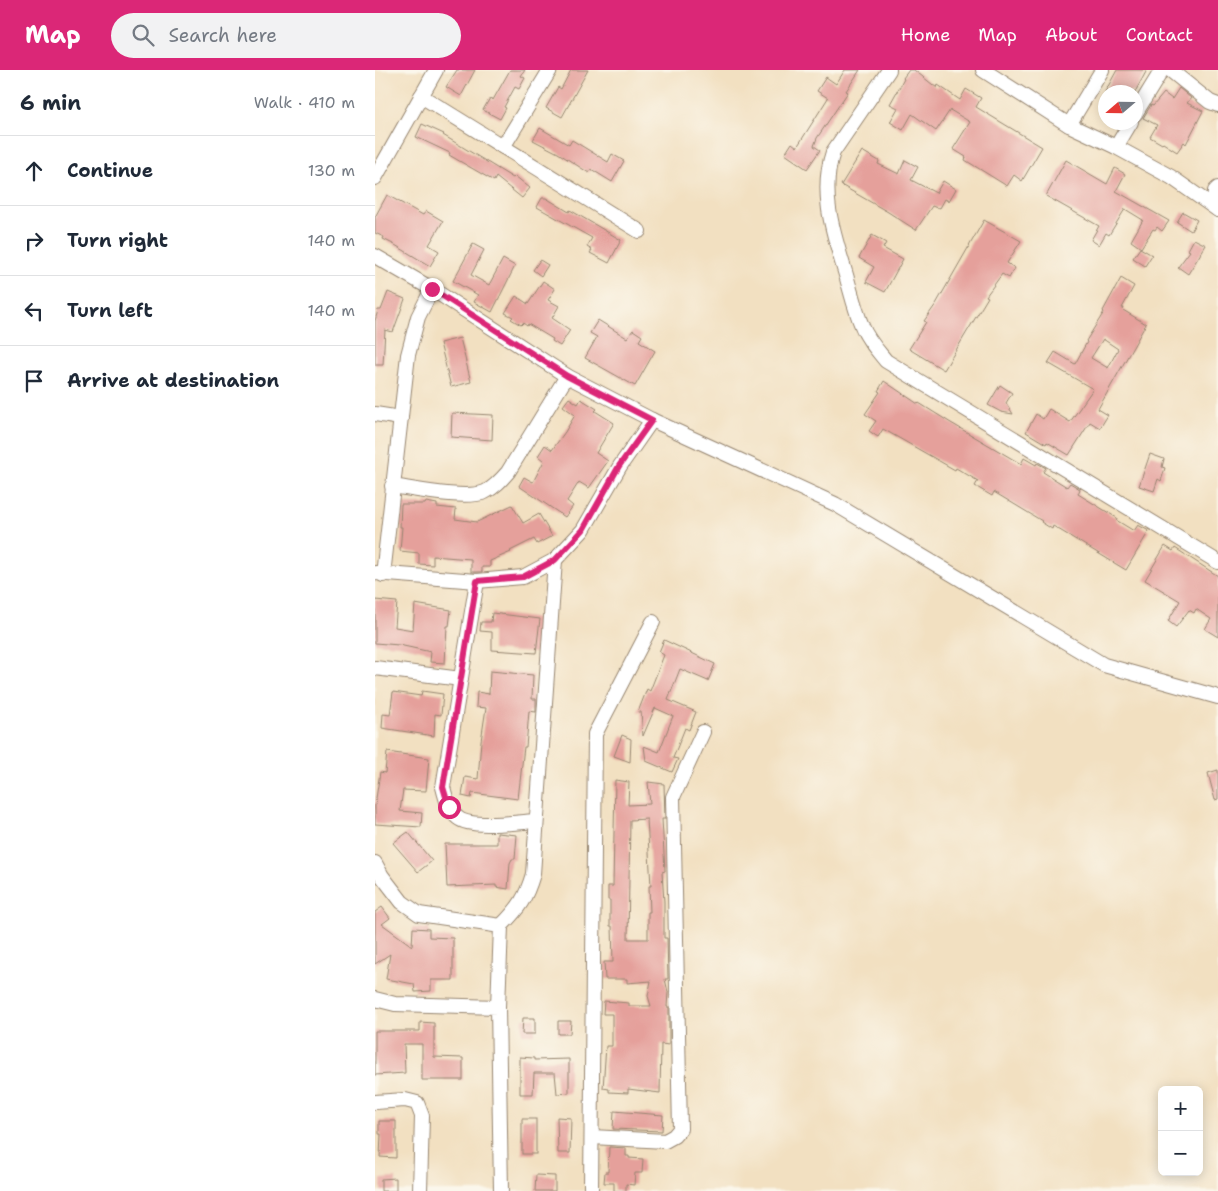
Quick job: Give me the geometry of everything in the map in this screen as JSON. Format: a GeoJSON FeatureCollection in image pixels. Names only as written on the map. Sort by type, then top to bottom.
{"type":"FeatureCollection","features":[{"type":"Feature","properties":{"kind":"street"},"geometry":{"type":"LineString","coordinates":[[375,178],[435,70]]}},
{"type":"Feature","properties":{"kind":"street"},"geometry":{"type":"LineString","coordinates":[[503,147],[550,70]]}},
{"type":"Feature","properties":{"kind":"street"},"geometry":{"type":"LineString","coordinates":[[889,70],[833,152],[828,166],[827,179],[831,226],[856,310],[869,340],[885,361],[1218,562]]}},
{"type":"Feature","properties":{"kind":"street"},"geometry":{"type":"LineString","coordinates":[[983,70],[1069,126],[1116,147],[1171,177],[1218,210]]}},
{"type":"Feature","properties":{"kind":"street"},"geometry":{"type":"LineString","coordinates":[[1069,126],[1102,70]]}},
{"type":"Feature","properties":{"kind":"street"},"geometry":{"type":"LineString","coordinates":[[1143,101],[1162,70]]}},
{"type":"Feature","properties":{"kind":"street"},"geometry":{"type":"LineString","coordinates":[[1170,70],[1210,102],[1218,105]]}},
{"type":"Feature","properties":{"kind":"street"},"geometry":{"type":"LineString","coordinates":[[421,96],[639,231]]}},
{"type":"Feature","properties":{"kind":"street"},"geometry":{"type":"LineString","coordinates":[[1116,147],[1126,130]]}},
{"type":"Feature","properties":{"kind":"street"},"geometry":{"type":"LineString","coordinates":[[1218,188],[1215,191],[1214,199],[1218,210]]}},
{"type":"Feature","properties":{"kind":"street"},"geometry":{"type":"LineString","coordinates":[[375,256],[432,289],[567,376],[652,420],[835,504],[1104,665],[1218,698]]}},
{"type":"Feature","properties":{"kind":"street"},"geometry":{"type":"LineString","coordinates":[[432,289],[417,317],[408,355],[379,574],[477,581],[523,577],[555,560],[583,530],[619,466],[652,420]]}},
{"type":"Feature","properties":{"kind":"street"},"geometry":{"type":"LineString","coordinates":[[392,486],[466,495],[484,492],[498,484],[509,472],[567,376]]}},
{"type":"Feature","properties":{"kind":"street"},"geometry":{"type":"LineString","coordinates":[[375,414],[401,418]]}},
{"type":"Feature","properties":{"kind":"street"},"geometry":{"type":"LineString","coordinates":[[501,1191],[498,1007],[501,926],[516,911],[527,893],[533,874],[555,560]]}},
{"type":"Feature","properties":{"kind":"street"},"geometry":{"type":"LineString","coordinates":[[477,581],[443,787],[449,807],[459,820],[478,824],[536,821]]}},
{"type":"Feature","properties":{"kind":"street"},"geometry":{"type":"LineString","coordinates":[[591,1191],[595,734],[653,622]]}},
{"type":"Feature","properties":{"kind":"street"},"geometry":{"type":"LineString","coordinates":[[375,668],[461,678]]}},
{"type":"Feature","properties":{"kind":"street"},"geometry":{"type":"LineString","coordinates":[[592,1137],[665,1141],[680,1130],[673,797],[703,732]]}},
{"type":"Feature","properties":{"kind":"street"},"geometry":{"type":"LineString","coordinates":[[375,863],[402,902],[419,914],[501,926]]}},
{"type":"Feature","properties":{"kind":"street"},"geometry":{"type":"LineString","coordinates":[[375,999],[395,1004],[498,1007]]}},
{"type":"Feature","properties":{"kind":"street"},"geometry":{"type":"LineString","coordinates":[[375,1102],[405,1100],[417,1103],[422,1116],[420,1191]]}},
{"type":"Feature","properties":{"kind":"building"},"geometry":{"type":"Polygon","coordinates":[[[457,70],[475,70],[461,96],[446,87],[457,70]]]}},
{"type":"Feature","properties":{"kind":"building"},"geometry":{"type":"Polygon","coordinates":[[[510,70],[525,70],[521,76],[525,78],[519,89],[515,87],[500,119],[483,110],[490,98],[493,100],[510,70]]]}},
{"type":"Feature","properties":{"kind":"building"},"geometry":{"type":"Polygon","coordinates":[[[571,70],[588,70],[562,117],[546,108],[558,87],[561,89],[571,70]]]}},
{"type":"Feature","properties":{"kind":"building"},"geometry":{"type":"Polygon","coordinates":[[[845,70],[860,70],[846,91],[848,92],[817,138],[814,146],[820,150],[807,169],[785,154],[792,143],[797,147],[828,98],[817,91],[826,77],[836,84],[845,70]]]}},
{"type":"Feature","properties":{"kind":"building"},"geometry":{"type":"Polygon","coordinates":[[[909,70],[914,70],[937,88],[938,85],[960,100],[966,89],[981,98],[976,107],[1042,147],[1022,181],[1014,175],[1007,186],[965,160],[966,157],[953,149],[970,122],[950,110],[936,131],[912,114],[903,130],[890,122],[898,108],[890,104],[909,70]]]}},
{"type":"Feature","properties":{"kind":"building"},"geometry":{"type":"Polygon","coordinates":[[[1117,70],[1147,70],[1139,85],[1109,85],[1117,70]]]}},
{"type":"Feature","properties":{"kind":"building"},"geometry":{"type":"Polygon","coordinates":[[[1179,88],[1191,98],[1187,103],[1203,111],[1186,144],[1184,142],[1177,152],[1150,137],[1157,125],[1143,118],[1151,105],[1153,106],[1164,93],[1172,99],[1179,88]]]}},
{"type":"Feature","properties":{"kind":"building"},"geometry":{"type":"Polygon","coordinates":[[[422,124],[444,134],[513,178],[515,176],[530,188],[522,198],[496,177],[494,181],[449,155],[450,153],[416,137],[422,124]]]}},
{"type":"Feature","properties":{"kind":"building"},"geometry":{"type":"Polygon","coordinates":[[[540,128],[569,145],[572,140],[608,162],[612,154],[624,161],[612,182],[591,169],[589,173],[533,140],[540,128]]]}},
{"type":"Feature","properties":{"kind":"building"},"geometry":{"type":"Polygon","coordinates":[[[862,151],[879,161],[878,164],[899,174],[905,160],[918,167],[911,180],[936,193],[943,181],[956,189],[949,201],[945,199],[940,208],[932,206],[916,230],[841,185],[862,151]]]}},
{"type":"Feature","properties":{"kind":"building"},"geometry":{"type":"Polygon","coordinates":[[[1066,160],[1107,184],[1115,168],[1125,174],[1116,191],[1169,221],[1162,231],[1157,227],[1155,230],[1153,229],[1141,248],[1131,241],[1143,220],[1125,209],[1109,235],[1106,233],[1099,245],[1091,240],[1099,226],[1046,196],[1066,160]]]}},
{"type":"Feature","properties":{"kind":"building"},"geometry":{"type":"Polygon","coordinates":[[[387,195],[423,215],[426,211],[443,221],[429,245],[439,251],[430,266],[375,233],[375,217],[387,195]]]}},
{"type":"Feature","properties":{"kind":"building"},"geometry":{"type":"Polygon","coordinates":[[[542,198],[546,198],[569,212],[570,210],[621,240],[609,263],[590,253],[592,250],[587,247],[592,238],[537,207],[542,198]]]}},
{"type":"Feature","properties":{"kind":"building"},"geometry":{"type":"Polygon","coordinates":[[[1183,212],[1197,220],[1191,231],[1177,222],[1183,212]]]}},
{"type":"Feature","properties":{"kind":"building"},"geometry":{"type":"Polygon","coordinates":[[[984,220],[1021,241],[1007,263],[1015,268],[1009,278],[1002,274],[986,296],[988,297],[944,370],[909,349],[984,220]]]}},
{"type":"Feature","properties":{"kind":"building"},"geometry":{"type":"Polygon","coordinates":[[[872,235],[886,243],[883,248],[903,259],[885,292],[866,282],[874,267],[859,258],[872,235]]]}},
{"type":"Feature","properties":{"kind":"building"},"geometry":{"type":"Polygon","coordinates":[[[1194,239],[1206,245],[1188,274],[1178,267],[1190,251],[1188,250],[1194,239]]]}},
{"type":"Feature","properties":{"kind":"building"},"geometry":{"type":"Polygon","coordinates":[[[473,244],[484,250],[471,275],[489,285],[503,259],[515,266],[492,312],[474,302],[478,295],[453,281],[473,244]]]}},
{"type":"Feature","properties":{"kind":"building"},"geometry":{"type":"Polygon","coordinates":[[[1140,248],[1152,255],[1145,266],[1133,258],[1140,248]]]}},
{"type":"Feature","properties":{"kind":"building"},"geometry":{"type":"Polygon","coordinates":[[[540,260],[548,265],[541,276],[533,270],[540,260]]]}},
{"type":"Feature","properties":{"kind":"building"},"geometry":{"type":"Polygon","coordinates":[[[1121,278],[1134,286],[1122,308],[1124,308],[1123,310],[1146,324],[1098,409],[1108,415],[1100,428],[1090,422],[1069,455],[1026,432],[1036,414],[1043,419],[1049,409],[1070,422],[1093,389],[1048,363],[1055,352],[1075,364],[1121,278]],[[1103,339],[1091,358],[1108,368],[1118,349],[1103,339]]]}},
{"type":"Feature","properties":{"kind":"building"},"geometry":{"type":"Polygon","coordinates":[[[543,281],[555,289],[548,300],[559,306],[552,318],[570,330],[560,346],[552,341],[553,339],[528,324],[527,326],[523,323],[521,325],[511,319],[513,317],[505,313],[516,296],[528,304],[543,281]]]}},
{"type":"Feature","properties":{"kind":"building"},"geometry":{"type":"Polygon","coordinates":[[[388,292],[405,299],[393,332],[385,330],[383,365],[375,365],[375,321],[378,310],[381,310],[388,292]]]}},
{"type":"Feature","properties":{"kind":"building"},"geometry":{"type":"Polygon","coordinates":[[[598,320],[627,338],[633,330],[642,336],[639,341],[655,351],[635,386],[585,358],[597,337],[590,333],[598,320]]]}},
{"type":"Feature","properties":{"kind":"building"},"geometry":{"type":"Polygon","coordinates":[[[460,338],[471,382],[451,387],[440,343],[460,338]]]}},
{"type":"Feature","properties":{"kind":"building"},"geometry":{"type":"Polygon","coordinates":[[[884,381],[918,404],[1021,464],[1024,458],[1046,468],[1043,472],[1067,487],[1070,483],[1080,489],[1078,494],[1134,531],[1138,525],[1149,531],[1126,570],[1053,526],[1052,529],[994,492],[992,496],[975,486],[978,481],[956,468],[955,470],[883,429],[878,437],[869,431],[876,421],[865,414],[880,392],[878,391],[884,381]]]}},
{"type":"Feature","properties":{"kind":"building"},"geometry":{"type":"Polygon","coordinates":[[[1000,385],[1012,393],[1006,403],[1013,414],[1001,412],[988,405],[1000,385]]]}},
{"type":"Feature","properties":{"kind":"building"},"geometry":{"type":"Polygon","coordinates":[[[569,398],[578,404],[581,399],[614,423],[596,453],[608,461],[589,488],[579,482],[567,501],[573,506],[565,517],[519,486],[524,477],[533,482],[544,461],[538,456],[545,445],[552,450],[575,415],[563,406],[569,398]]]}},
{"type":"Feature","properties":{"kind":"building"},"geometry":{"type":"Polygon","coordinates":[[[452,413],[493,415],[492,440],[451,437],[452,413]]]}},
{"type":"Feature","properties":{"kind":"building"},"geometry":{"type":"Polygon","coordinates":[[[1150,454],[1164,459],[1162,467],[1165,468],[1161,481],[1158,479],[1154,491],[1139,486],[1150,454]]]}},
{"type":"Feature","properties":{"kind":"building"},"geometry":{"type":"Polygon","coordinates":[[[426,502],[437,504],[437,507],[456,509],[455,519],[477,522],[512,505],[523,523],[539,514],[552,536],[537,544],[534,539],[490,561],[490,567],[482,567],[482,572],[471,572],[471,559],[433,556],[433,565],[419,564],[419,553],[400,551],[401,504],[425,504],[426,502]]]}},
{"type":"Feature","properties":{"kind":"building"},"geometry":{"type":"Polygon","coordinates":[[[1165,546],[1173,551],[1175,548],[1218,576],[1218,637],[1205,629],[1211,619],[1196,609],[1194,613],[1189,610],[1176,627],[1168,621],[1180,601],[1145,580],[1165,546]]]}},
{"type":"Feature","properties":{"kind":"building"},"geometry":{"type":"Polygon","coordinates":[[[375,600],[397,602],[395,627],[413,630],[415,604],[451,610],[449,626],[447,626],[445,663],[430,662],[431,652],[399,645],[375,643],[375,600]]]}},
{"type":"Feature","properties":{"kind":"building"},"geometry":{"type":"Polygon","coordinates":[[[492,613],[540,619],[536,653],[492,650],[492,632],[480,631],[481,622],[491,622],[492,613]]]}},
{"type":"Feature","properties":{"kind":"building"},"geometry":{"type":"Polygon","coordinates":[[[664,640],[715,664],[708,681],[680,669],[668,700],[696,712],[689,730],[685,728],[673,758],[678,759],[672,772],[646,761],[644,746],[659,752],[673,716],[655,708],[643,736],[641,712],[638,712],[647,689],[650,691],[664,655],[659,652],[664,640]]]}},
{"type":"Feature","properties":{"kind":"building"},"geometry":{"type":"Polygon","coordinates":[[[490,671],[533,675],[532,699],[536,699],[536,712],[529,711],[518,799],[472,793],[471,798],[462,796],[465,777],[478,779],[486,708],[476,707],[477,692],[489,694],[490,671]]]}},
{"type":"Feature","properties":{"kind":"building"},"geometry":{"type":"Polygon","coordinates":[[[422,691],[443,694],[441,715],[435,714],[434,736],[382,728],[383,714],[390,715],[393,692],[421,696],[422,691]]]}},
{"type":"Feature","properties":{"kind":"building"},"geometry":{"type":"Polygon","coordinates":[[[622,735],[631,739],[630,762],[614,756],[622,735]]]}},
{"type":"Feature","properties":{"kind":"building"},"geometry":{"type":"Polygon","coordinates":[[[387,752],[429,758],[426,791],[403,790],[400,811],[422,813],[421,827],[375,824],[375,805],[380,772],[385,773],[387,752]]]}},
{"type":"Feature","properties":{"kind":"building"},"geometry":{"type":"Polygon","coordinates":[[[1218,770],[1218,799],[1215,800],[1208,773],[1218,770]]]}},
{"type":"Feature","properties":{"kind":"building"},"geometry":{"type":"Polygon","coordinates":[[[615,780],[629,782],[628,805],[650,804],[648,782],[664,784],[665,819],[662,819],[665,871],[662,872],[664,938],[667,938],[668,979],[665,979],[668,992],[667,1007],[669,1007],[669,1045],[661,1044],[660,1093],[628,1089],[628,1093],[609,1092],[609,1089],[603,1088],[606,1046],[612,1046],[612,1014],[603,1014],[604,1001],[629,1003],[629,1006],[651,1006],[648,996],[651,981],[627,983],[627,979],[605,979],[604,962],[613,962],[608,886],[613,886],[615,780]],[[647,819],[630,820],[628,939],[648,939],[649,886],[651,886],[647,819]]]}},
{"type":"Feature","properties":{"kind":"building"},"geometry":{"type":"Polygon","coordinates":[[[408,832],[432,861],[418,872],[393,843],[408,832]]]}},
{"type":"Feature","properties":{"kind":"building"},"geometry":{"type":"Polygon","coordinates":[[[497,833],[517,835],[515,859],[512,859],[510,863],[508,889],[496,887],[496,885],[447,887],[445,844],[497,844],[497,833]]]}},
{"type":"Feature","properties":{"kind":"building"},"geometry":{"type":"Polygon","coordinates":[[[382,907],[390,918],[382,924],[412,946],[413,928],[429,929],[429,937],[453,938],[453,980],[431,980],[431,991],[415,992],[414,984],[386,979],[390,954],[375,964],[375,912],[382,907]]]}},
{"type":"Feature","properties":{"kind":"building"},"geometry":{"type":"Polygon","coordinates":[[[523,1018],[535,1018],[535,1034],[522,1034],[523,1018]]]}},
{"type":"Feature","properties":{"kind":"building"},"geometry":{"type":"Polygon","coordinates":[[[558,1021],[571,1021],[570,1034],[558,1034],[558,1021]]]}},
{"type":"Feature","properties":{"kind":"building"},"geometry":{"type":"Polygon","coordinates":[[[420,1022],[434,1023],[434,1057],[463,1058],[463,1080],[422,1080],[422,1044],[404,1044],[405,1073],[375,1075],[375,1031],[420,1031],[420,1022]]]}},
{"type":"Feature","properties":{"kind":"building"},"geometry":{"type":"Polygon","coordinates":[[[520,1057],[534,1058],[534,1060],[569,1059],[569,1093],[557,1094],[555,1073],[534,1073],[533,1094],[520,1094],[520,1057]]]}},
{"type":"Feature","properties":{"kind":"building"},"geometry":{"type":"Polygon","coordinates":[[[614,1111],[663,1115],[662,1131],[613,1129],[614,1111]]]}},
{"type":"Feature","properties":{"kind":"building"},"geometry":{"type":"Polygon","coordinates":[[[557,1117],[571,1118],[570,1153],[558,1153],[557,1117]]]}},
{"type":"Feature","properties":{"kind":"building"},"geometry":{"type":"Polygon","coordinates":[[[522,1119],[536,1119],[536,1154],[522,1154],[522,1119]]]}},
{"type":"Feature","properties":{"kind":"building"},"geometry":{"type":"Polygon","coordinates":[[[379,1121],[396,1121],[396,1158],[380,1157],[381,1134],[379,1134],[379,1121]]]}},
{"type":"Feature","properties":{"kind":"building"},"geometry":{"type":"Polygon","coordinates":[[[609,1147],[626,1148],[626,1156],[629,1156],[629,1158],[643,1159],[642,1173],[635,1173],[634,1185],[626,1184],[626,1191],[614,1191],[614,1183],[604,1183],[605,1172],[608,1172],[609,1147]]]}},
{"type":"Feature","properties":{"kind":"building"},"geometry":{"type":"Polygon","coordinates":[[[536,1175],[555,1176],[555,1191],[535,1191],[536,1175]]]}},
{"type":"Feature","properties":{"kind":"building"},"geometry":{"type":"Polygon","coordinates":[[[396,1178],[396,1191],[381,1191],[381,1179],[396,1178]]]}},
{"type":"Feature","properties":{"kind":"route"},"geometry":{"type":"LineString","coordinates":[[432,289],[567,376],[652,420],[619,466],[583,530],[555,560],[523,577],[477,581],[443,787],[449,807]]}}]}
